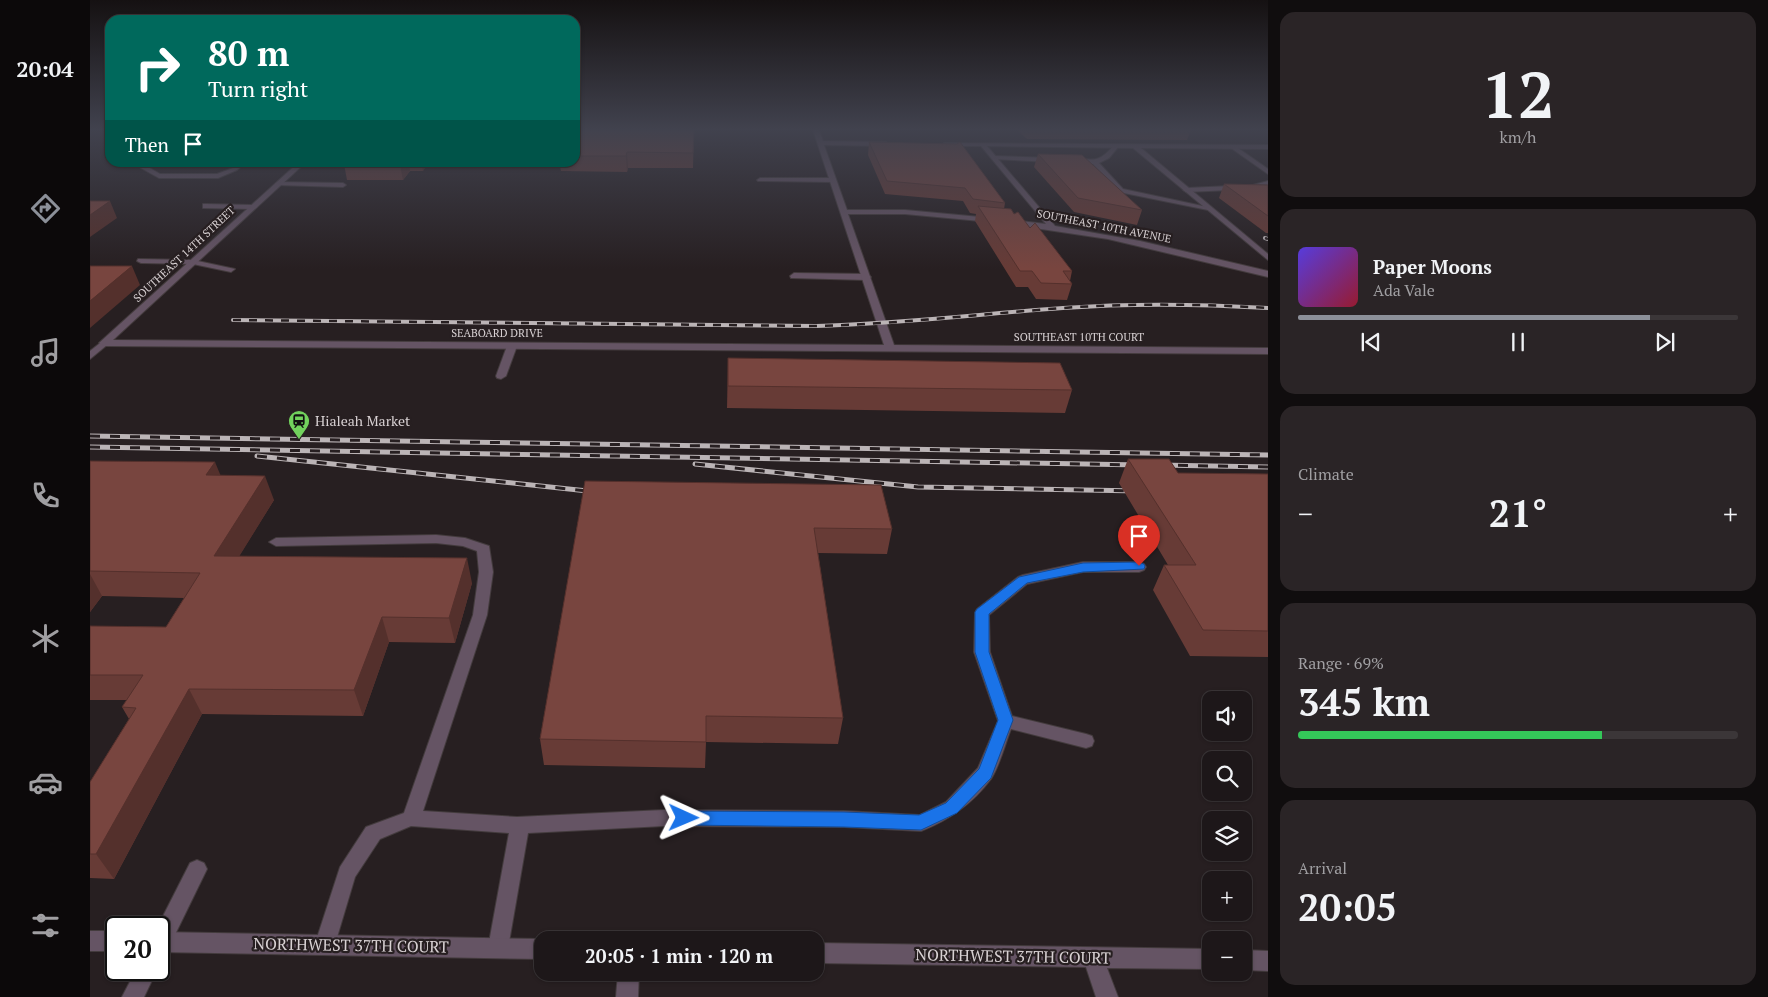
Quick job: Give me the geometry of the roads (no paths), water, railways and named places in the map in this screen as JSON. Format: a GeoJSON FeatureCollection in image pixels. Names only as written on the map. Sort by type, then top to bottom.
{"type":"FeatureCollection","features":[{"type":"Feature","properties":{"kind":"street","name":"SOUTHEAST 14TH STREET"},"geometry":{"type":"LineString","coordinates":[[90,356],[286,177]]}},
{"type":"Feature","properties":{"kind":"street"},"geometry":{"type":"LineString","coordinates":[[832,177],[890,348]]}},
{"type":"Feature","properties":{"kind":"street"},"geometry":{"type":"LineString","coordinates":[[1011,177],[1052,226]]}},
{"type":"Feature","properties":{"kind":"street"},"geometry":{"type":"LineString","coordinates":[[1107,177],[1121,192],[1208,208]]}},
{"type":"Feature","properties":{"kind":"street"},"geometry":{"type":"LineString","coordinates":[[1170,177],[1268,258]]}},
{"type":"Feature","properties":{"kind":"street"},"geometry":{"type":"LineString","coordinates":[[760,180],[833,180]]}},
{"type":"Feature","properties":{"kind":"street"},"geometry":{"type":"LineString","coordinates":[[1186,190],[1253,187],[1268,183]]}},
{"type":"Feature","properties":{"kind":"street"},"geometry":{"type":"LineString","coordinates":[[278,184],[343,185]]}},
{"type":"Feature","properties":{"kind":"street"},"geometry":{"type":"LineString","coordinates":[[206,206],[253,207]]}},
{"type":"Feature","properties":{"kind":"street"},"geometry":{"type":"LineString","coordinates":[[844,212],[905,212],[996,220]]}},
{"type":"Feature","properties":{"kind":"street","name":"SOUTHEAST 10TH AVENUE"},"geometry":{"type":"LineString","coordinates":[[1005,221],[1052,226],[1142,243],[1268,274]]}},
{"type":"Feature","properties":{"kind":"street"},"geometry":{"type":"LineString","coordinates":[[140,261],[193,262],[231,269]]}},
{"type":"Feature","properties":{"kind":"street"},"geometry":{"type":"LineString","coordinates":[[794,276],[867,277]]}},
{"type":"Feature","properties":{"kind":"street","name":"SEABOARD DRIVE"},"geometry":{"type":"LineString","coordinates":[[104,343],[890,348]]}},
{"type":"Feature","properties":{"kind":"street"},"geometry":{"type":"LineString","coordinates":[[501,376],[512,346]]}},
{"type":"Feature","properties":{"kind":"street","name":"SOUTHEAST 10TH COURT"},"geometry":{"type":"LineString","coordinates":[[890,348],[1268,351]]}},
{"type":"Feature","properties":{"kind":"street"},"geometry":{"type":"LineString","coordinates":[[276,542],[436,539],[465,542],[484,549],[486,572],[480,616],[411,818]]}},
{"type":"Feature","properties":{"kind":"street"},"geometry":{"type":"LineString","coordinates":[[324,944],[347,874],[373,833],[411,818],[517,824],[664,818],[844,819],[921,823],[952,808],[985,773],[1006,720],[982,652],[982,612],[1023,580],[1083,567],[1139,566]]}},
{"type":"Feature","properties":{"kind":"street"},"geometry":{"type":"LineString","coordinates":[[1006,720],[1086,741]]}},
{"type":"Feature","properties":{"kind":"street"},"geometry":{"type":"LineString","coordinates":[[498,948],[520,835],[517,824]]}},
{"type":"Feature","properties":{"kind":"street"},"geometry":{"type":"LineString","coordinates":[[170,924],[197,869]]}},
{"type":"Feature","properties":{"kind":"street"},"geometry":{"type":"LineString","coordinates":[[90,941],[105,941]]}},
{"type":"Feature","properties":{"kind":"street","name":"NORTHWEST 37TH COURT"},"geometry":{"type":"LineString","coordinates":[[170,944],[324,944],[534,949]]}},
{"type":"Feature","properties":{"kind":"street","name":"NORTHWEST 37TH COURT"},"geometry":{"type":"LineString","coordinates":[[824,954],[1202,959]]}},
{"type":"Feature","properties":{"kind":"street"},"geometry":{"type":"LineString","coordinates":[[1093,956],[1107,997]]}},
{"type":"Feature","properties":{"kind":"street"},"geometry":{"type":"LineString","coordinates":[[1252,960],[1268,961]]}},
{"type":"Feature","properties":{"kind":"street"},"geometry":{"type":"LineString","coordinates":[[133,997],[141,981]]}},
{"type":"Feature","properties":{"kind":"street"},"geometry":{"type":"LineString","coordinates":[[627,997],[628,981]]}},
{"type":"Feature","properties":{"kind":"railway"},"geometry":{"type":"LineString","coordinates":[[233,320],[816,326],[1114,305],[1268,308]]}},
{"type":"Feature","properties":{"kind":"railway"},"geometry":{"type":"LineString","coordinates":[[90,436],[1268,455]]}},
{"type":"Feature","properties":{"kind":"railway"},"geometry":{"type":"LineString","coordinates":[[90,447],[1141,465]]}},
{"type":"Feature","properties":{"kind":"railway"},"geometry":{"type":"LineString","coordinates":[[257,456],[597,492]]}},
{"type":"Feature","properties":{"kind":"railway"},"geometry":{"type":"LineString","coordinates":[[695,464],[918,487],[1139,491]]}},
{"type":"Feature","properties":{"kind":"railway"},"geometry":{"type":"LineString","coordinates":[[1158,465],[1268,467]]}},
{"type":"Feature","properties":{"kind":"place","name":"Hialeah Market"},"geometry":{"type":"Point","coordinates":[299,440]}}]}
